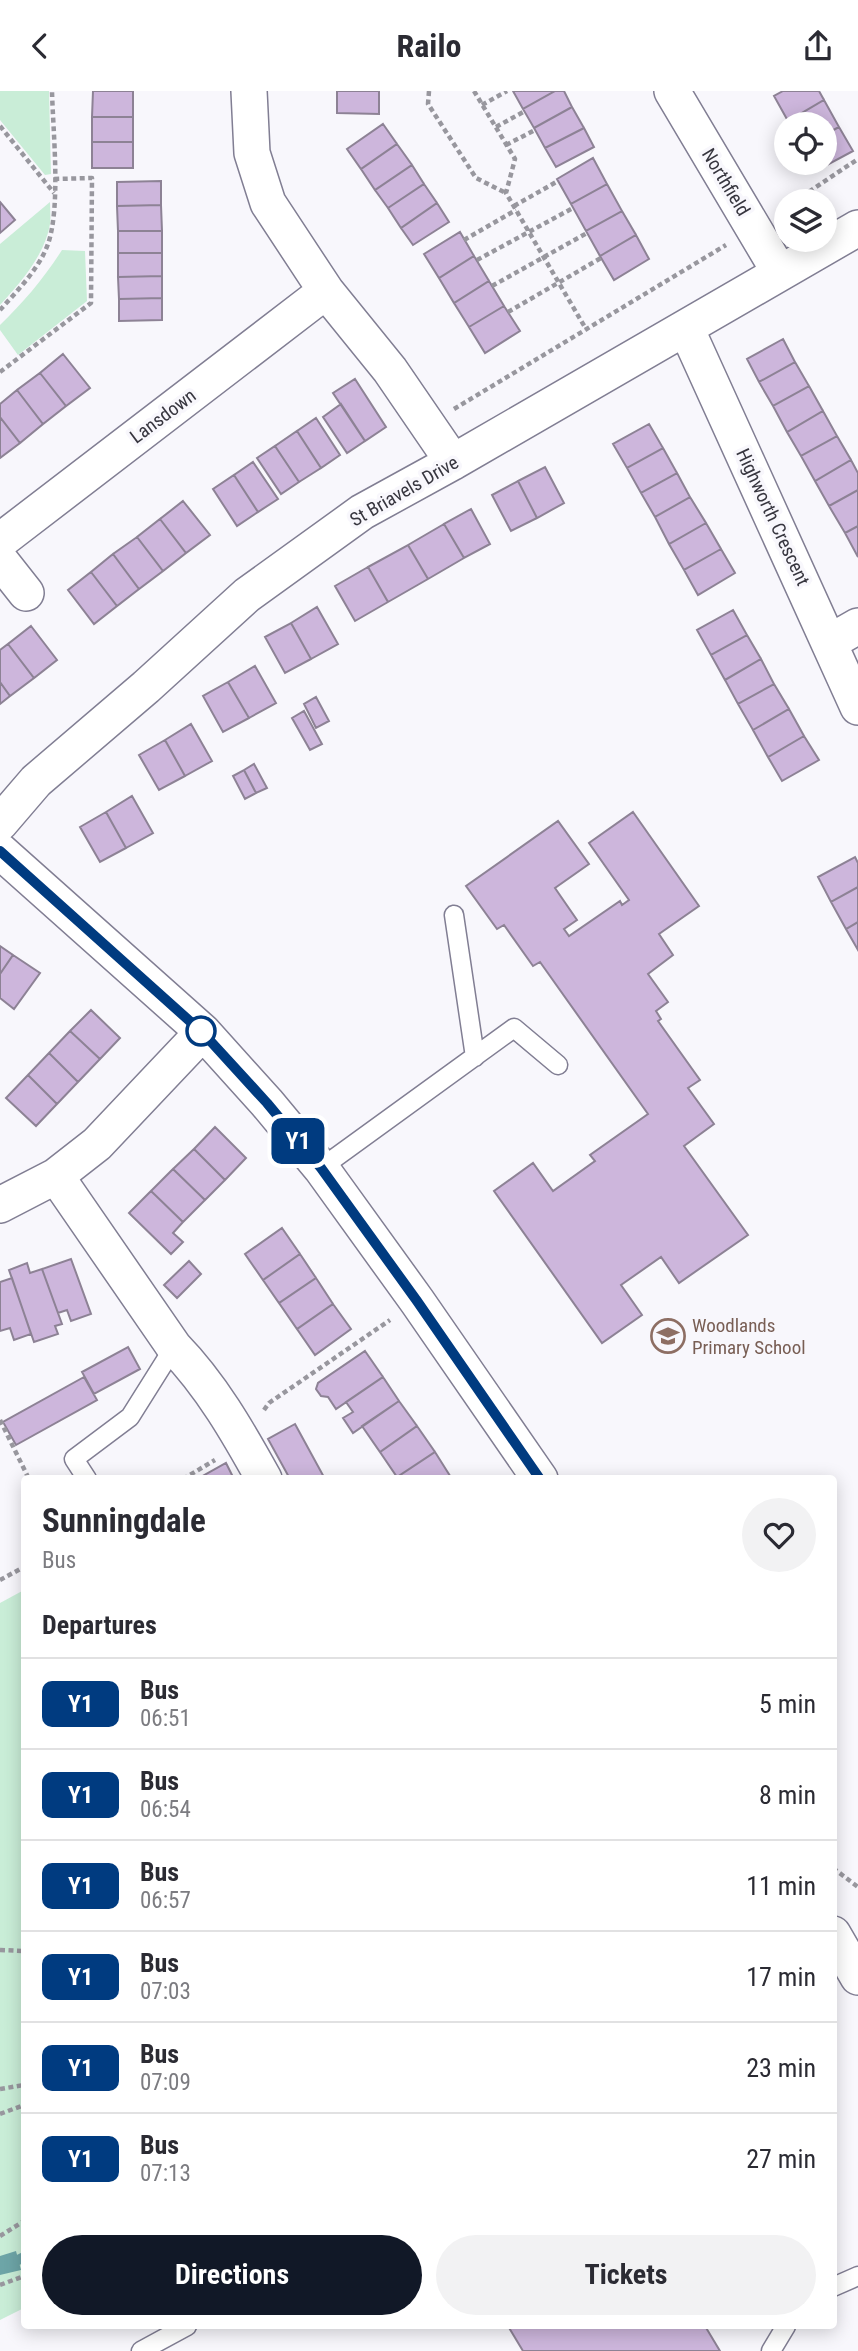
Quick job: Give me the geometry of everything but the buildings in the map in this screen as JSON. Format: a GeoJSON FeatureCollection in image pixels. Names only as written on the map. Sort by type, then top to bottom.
{"type":"FeatureCollection","features":[{"type":"Feature","properties":{"kind":"street"},"geometry":{"type":"LineString","coordinates":[[249,91],[252,153],[268,202],[326,291],[390,370],[453,462]]}},
{"type":"Feature","properties":{"kind":"street","name":"Northfield"},"geometry":{"type":"LineString","coordinates":[[672,91],[780,273]]}},
{"type":"Feature","properties":{"kind":"street","name":"St Briavels Drive"},"geometry":{"type":"LineString","coordinates":[[0,823],[36,781],[146,687],[247,595],[362,512],[858,228]]}},
{"type":"Feature","properties":{"kind":"street","name":"Lansdown"},"geometry":{"type":"LineString","coordinates":[[0,541],[326,291]]}},
{"type":"Feature","properties":{"kind":"street","name":"Highworth Crescent"},"geometry":{"type":"LineString","coordinates":[[686,328],[844,634],[858,707]]}},
{"type":"Feature","properties":{"kind":"street"},"geometry":{"type":"LineString","coordinates":[[0,560],[26,593]]}},
{"type":"Feature","properties":{"kind":"street"},"geometry":{"type":"LineString","coordinates":[[0,851],[203,1033],[267,1103],[321,1168],[537,1475]]}},
{"type":"Feature","properties":{"kind":"street"},"geometry":{"type":"LineString","coordinates":[[0,1205],[56,1176],[97,1144],[203,1033]]}},
{"type":"Feature","properties":{"kind":"street"},"geometry":{"type":"LineString","coordinates":[[56,1176],[174,1346],[197,1371],[244,1442],[262,1475]]}},
{"type":"Feature","properties":{"kind":"street"},"geometry":{"type":"LineString","coordinates":[[837,1946],[858,1977]]}},
{"type":"Feature","properties":{"kind":"lane"},"geometry":{"type":"LineString","coordinates":[[454,915],[475,1057]]}},
{"type":"Feature","properties":{"kind":"lane"},"geometry":{"type":"LineString","coordinates":[[321,1168],[513,1028],[558,1065]]}},
{"type":"Feature","properties":{"kind":"lane"},"geometry":{"type":"LineString","coordinates":[[84,1475],[74,1459],[130,1417],[174,1346]]}},
{"type":"Feature","properties":{"kind":"lane"},"geometry":{"type":"LineString","coordinates":[[837,2285],[858,2276]]}},
{"type":"Feature","properties":{"kind":"lane"},"geometry":{"type":"LineString","coordinates":[[141,2351],[181,2329]]}},
{"type":"Feature","properties":{"kind":"lane"},"geometry":{"type":"LineString","coordinates":[[771,2351],[784,2329]]}},
{"type":"Feature","properties":{"kind":"path"},"geometry":{"type":"LineString","coordinates":[[0,310],[23,285],[47,247],[54,224],[52,91]]}},
{"type":"Feature","properties":{"kind":"path"},"geometry":{"type":"LineString","coordinates":[[429,91],[428,104],[476,178],[506,193],[586,329]]}},
{"type":"Feature","properties":{"kind":"path"},"geometry":{"type":"LineString","coordinates":[[474,91],[515,159],[506,193]]}},
{"type":"Feature","properties":{"kind":"path"},"geometry":{"type":"LineString","coordinates":[[482,105],[507,91]]}},
{"type":"Feature","properties":{"kind":"path"},"geometry":{"type":"LineString","coordinates":[[496,127],[525,111]]}},
{"type":"Feature","properties":{"kind":"path"},"geometry":{"type":"LineString","coordinates":[[0,126],[54,193]]}},
{"type":"Feature","properties":{"kind":"path"},"geometry":{"type":"LineString","coordinates":[[506,145],[535,130]]}},
{"type":"Feature","properties":{"kind":"path"},"geometry":{"type":"LineString","coordinates":[[813,189],[858,159]]}},
{"type":"Feature","properties":{"kind":"path"},"geometry":{"type":"LineString","coordinates":[[0,372],[91,303],[92,179],[54,179]]}},
{"type":"Feature","properties":{"kind":"path"},"geometry":{"type":"LineString","coordinates":[[464,240],[558,181]]}},
{"type":"Feature","properties":{"kind":"path"},"geometry":{"type":"LineString","coordinates":[[477,260],[573,208]]}},
{"type":"Feature","properties":{"kind":"path"},"geometry":{"type":"LineString","coordinates":[[427,425],[754,228]]}},
{"type":"Feature","properties":{"kind":"path"},"geometry":{"type":"LineString","coordinates":[[492,286],[587,233]]}},
{"type":"Feature","properties":{"kind":"path"},"geometry":{"type":"LineString","coordinates":[[508,311],[601,258]]}},
{"type":"Feature","properties":{"kind":"path"},"geometry":{"type":"LineString","coordinates":[[190,1475],[244,1442],[269,1403],[417,1301]]}},
{"type":"Feature","properties":{"kind":"path"},"geometry":{"type":"LineString","coordinates":[[0,1420],[27,1475]]}},
{"type":"Feature","properties":{"kind":"path"},"geometry":{"type":"LineString","coordinates":[[0,1580],[21,1569]]}},
{"type":"Feature","properties":{"kind":"path"},"geometry":{"type":"LineString","coordinates":[[837,1871],[858,1887]]}},
{"type":"Feature","properties":{"kind":"path"},"geometry":{"type":"LineString","coordinates":[[0,1950],[21,1951]]}},
{"type":"Feature","properties":{"kind":"path"},"geometry":{"type":"LineString","coordinates":[[0,2089],[21,2086]]}},
{"type":"Feature","properties":{"kind":"path"},"geometry":{"type":"LineString","coordinates":[[0,2114],[21,2106]]}},
{"type":"Feature","properties":{"kind":"path"},"geometry":{"type":"LineString","coordinates":[[0,2236],[21,2223]]}},
{"type":"Feature","properties":{"kind":"path"},"geometry":{"type":"LineString","coordinates":[[0,2285],[21,2277]]}},
{"type":"Feature","properties":{"kind":"green space"},"geometry":{"type":"Polygon","coordinates":[[[0,91],[49,91],[51,174],[45,175],[0,120],[0,91]]]}},
{"type":"Feature","properties":{"kind":"green space"},"geometry":{"type":"Polygon","coordinates":[[[50,202],[50,224],[43,247],[23,278],[0,305],[0,244],[50,202]]]}},
{"type":"Feature","properties":{"kind":"green space"},"geometry":{"type":"Polygon","coordinates":[[[62,250],[85,251],[87,301],[18,355],[0,330],[0,325],[33,289],[62,250]]]}},
{"type":"Feature","properties":{"kind":"green space"},"geometry":{"type":"Polygon","coordinates":[[[21,1592],[21,2310],[0,2320],[0,1603],[21,1592]]]}},
{"type":"Feature","properties":{"kind":"water"},"geometry":{"type":"Polygon","coordinates":[[[16,2251],[21,2270],[0,2275],[0,2256],[16,2251]]]}},
{"type":"Feature","properties":{"kind":"bus line","name":"Y1"},"geometry":{"type":"LineString","coordinates":[[0,851],[203,1033],[267,1103],[321,1168],[537,1475]]}},
{"type":"Feature","properties":{"kind":"place","name":"Woodlands Primary School"},"geometry":{"type":"Point","coordinates":[668,1336]}}]}
